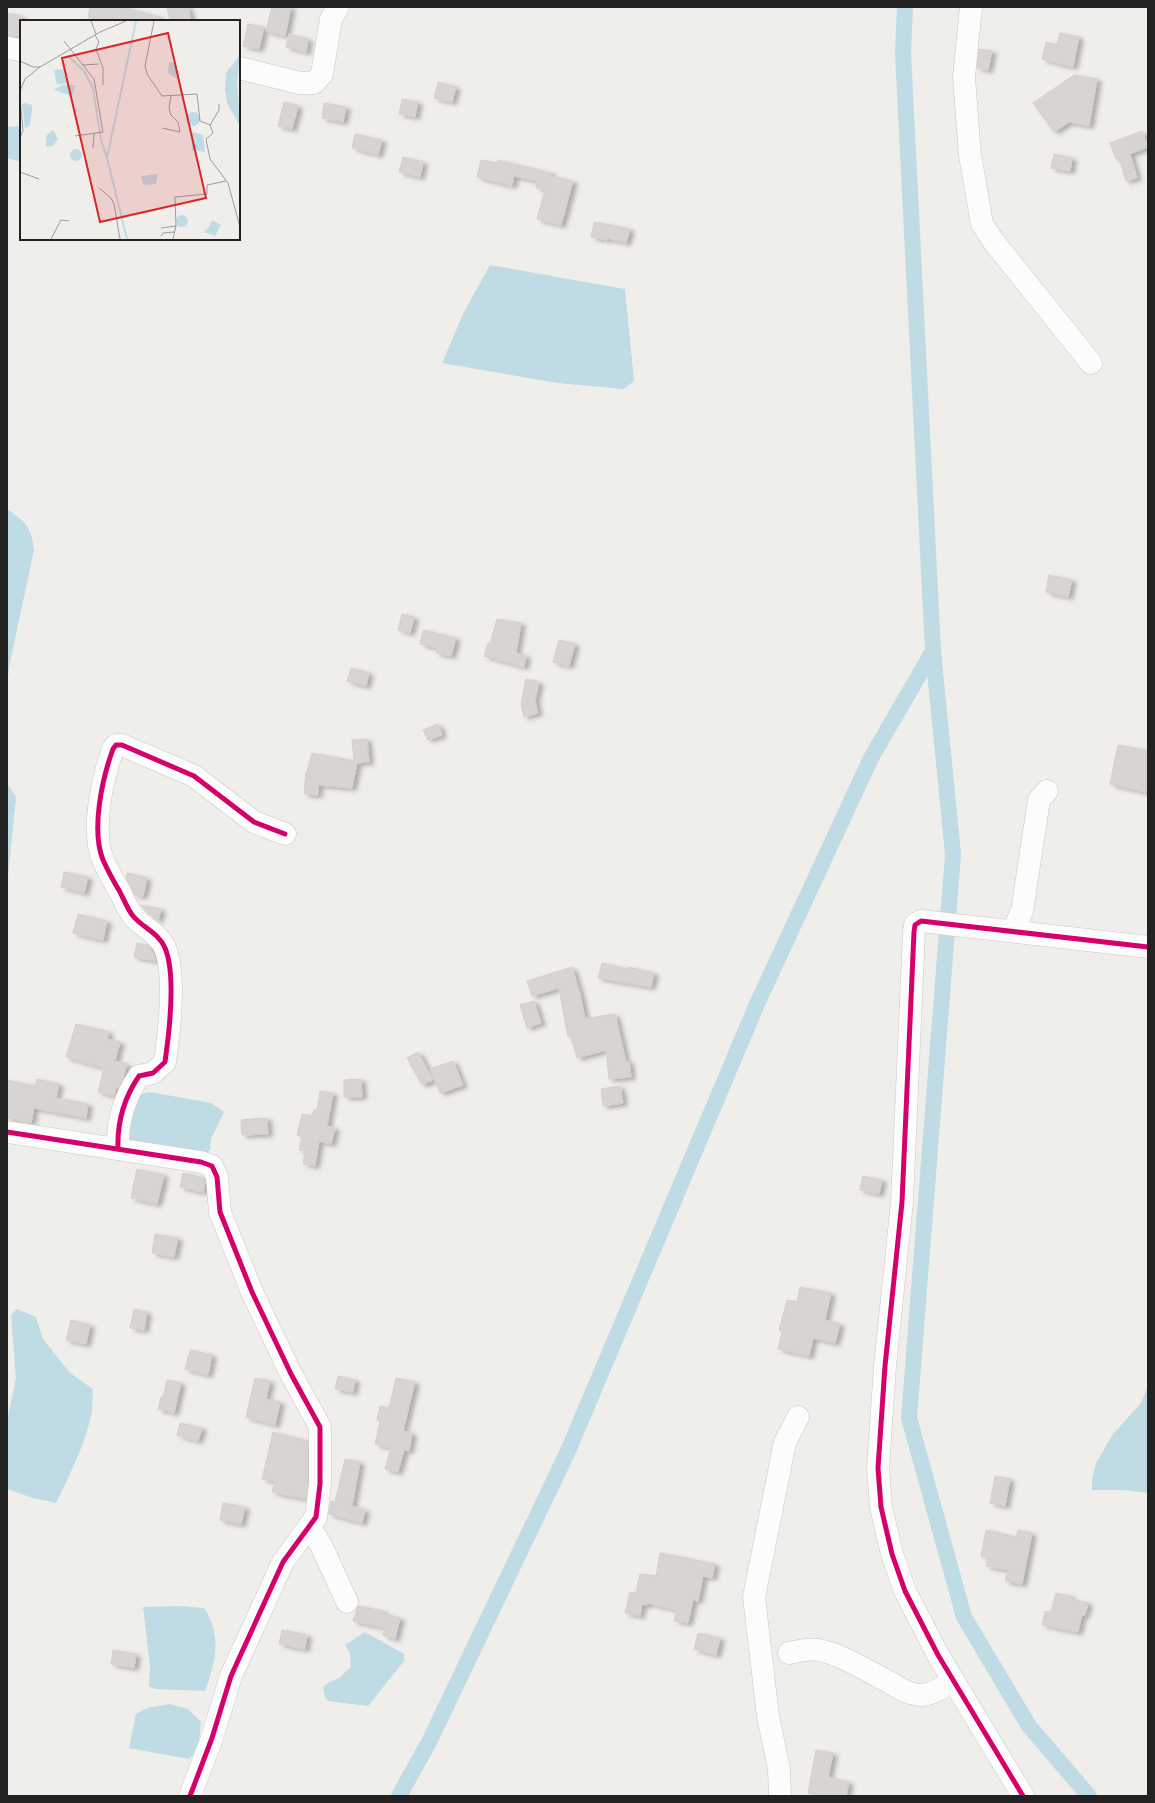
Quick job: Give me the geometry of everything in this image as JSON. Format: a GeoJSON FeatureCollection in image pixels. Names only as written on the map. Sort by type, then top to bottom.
{"type":"FeatureCollection","features":[{"type":"Feature","properties":{"kind":"street"},"geometry":{"type":"LineString","coordinates":[[240,68],[300,83],[314,83],[322,74],[331,19],[338,7]]}},
{"type":"Feature","properties":{"kind":"street"},"geometry":{"type":"LineString","coordinates":[[971,7],[964,77],[970,155],[982,224],[994,242],[1091,363]]}},
{"type":"Feature","properties":{"kind":"street"},"geometry":{"type":"LineString","coordinates":[[7,48],[20,50]]}},
{"type":"Feature","properties":{"kind":"street"},"geometry":{"type":"LineString","coordinates":[[118,1149],[118,1132],[124,1103],[129,1091],[139,1076],[153,1073],[165,1062],[171,1020],[169,958],[166,948],[161,939],[141,925],[132,915],[103,859],[98,838],[99,814],[113,749],[116,745],[122,745],[194,776],[254,822],[285,834]]}},
{"type":"Feature","properties":{"kind":"street"},"geometry":{"type":"LineString","coordinates":[[1013,931],[1022,911],[1039,800],[1047,791]]}},
{"type":"Feature","properties":{"kind":"street"},"geometry":{"type":"LineString","coordinates":[[1023,1796],[954,1681],[905,1591],[892,1554],[881,1507],[878,1468],[885,1366],[902,1202],[915,925],[922,921],[1148,947]]}},
{"type":"Feature","properties":{"kind":"street"},"geometry":{"type":"LineString","coordinates":[[7,1132],[118,1149],[212,1166],[217,1177],[220,1212],[252,1292],[291,1374],[320,1427],[320,1484],[316,1517],[283,1562],[231,1676],[212,1738],[190,1796]]}},
{"type":"Feature","properties":{"kind":"street"},"geometry":{"type":"LineString","coordinates":[[780,1796],[779,1769],[768,1716],[754,1597],[785,1442],[798,1417]]}},
{"type":"Feature","properties":{"kind":"street"},"geometry":{"type":"LineString","coordinates":[[309,1526],[321,1546],[347,1602]]}},
{"type":"Feature","properties":{"kind":"street"},"geometry":{"type":"LineString","coordinates":[[789,1653],[818,1650],[867,1671],[902,1691],[920,1695],[938,1690],[954,1681]]}},
{"type":"Feature","properties":{"kind":"water"},"geometry":{"type":"Polygon","coordinates":[[[20,126],[20,162],[7,158],[7,127],[20,126]]]}},
{"type":"Feature","properties":{"kind":"water"},"geometry":{"type":"Polygon","coordinates":[[[490,265],[625,289],[634,381],[624,389],[557,383],[442,363],[464,312],[490,265]]]}},
{"type":"Feature","properties":{"kind":"water"},"geometry":{"type":"Polygon","coordinates":[[[7,509],[19,518],[29,530],[34,550],[9,667],[7,690],[7,509]]]}},
{"type":"Feature","properties":{"kind":"water"},"geometry":{"type":"Polygon","coordinates":[[[7,783],[16,797],[7,887],[7,783]]]}},
{"type":"Feature","properties":{"kind":"water"},"geometry":{"type":"Polygon","coordinates":[[[150,1092],[211,1103],[224,1112],[211,1139],[210,1150],[204,1155],[130,1144],[125,1130],[136,1095],[150,1092]]]}},
{"type":"Feature","properties":{"kind":"water"},"geometry":{"type":"Polygon","coordinates":[[[17,1309],[36,1317],[43,1339],[70,1373],[93,1389],[92,1411],[86,1435],[56,1503],[33,1498],[7,1489],[7,1421],[16,1378],[11,1315],[17,1309]]]}},
{"type":"Feature","properties":{"kind":"water"},"geometry":{"type":"Polygon","coordinates":[[[1148,1386],[1148,1493],[1125,1490],[1092,1490],[1092,1479],[1096,1463],[1113,1434],[1141,1403],[1148,1386]]]}},
{"type":"Feature","properties":{"kind":"water"},"geometry":{"type":"Polygon","coordinates":[[[180,1606],[204,1608],[210,1618],[213,1628],[215,1638],[214,1659],[205,1691],[155,1689],[149,1686],[150,1666],[143,1607],[180,1606]]]}},
{"type":"Feature","properties":{"kind":"water"},"geometry":{"type":"Polygon","coordinates":[[[365,1632],[404,1654],[404,1661],[368,1706],[328,1701],[325,1697],[323,1687],[329,1682],[339,1678],[351,1667],[350,1654],[345,1645],[365,1632]]]}},
{"type":"Feature","properties":{"kind":"water"},"geometry":{"type":"Polygon","coordinates":[[[169,1704],[188,1709],[201,1722],[198,1750],[189,1759],[129,1748],[136,1714],[147,1708],[169,1704]]]}},
{"type":"Feature","properties":{"kind":"building"},"geometry":{"type":"Polygon","coordinates":[[[90,7],[122,7],[159,17],[159,20],[99,20],[88,17],[90,7]]]}},
{"type":"Feature","properties":{"kind":"building"},"geometry":{"type":"Polygon","coordinates":[[[167,7],[188,7],[191,20],[170,20],[167,7]]]}},
{"type":"Feature","properties":{"kind":"building"},"geometry":{"type":"Polygon","coordinates":[[[272,7],[291,7],[285,36],[266,31],[272,7]]]}},
{"type":"Feature","properties":{"kind":"building"},"geometry":{"type":"Polygon","coordinates":[[[7,13],[21,16],[20,37],[7,35],[7,13]]]}},
{"type":"Feature","properties":{"kind":"building"},"geometry":{"type":"Polygon","coordinates":[[[248,24],[264,27],[259,49],[243,46],[248,24]]]}},
{"type":"Feature","properties":{"kind":"building"},"geometry":{"type":"Polygon","coordinates":[[[1060,33],[1079,37],[1073,67],[1042,59],[1046,42],[1057,45],[1060,33]]]}},
{"type":"Feature","properties":{"kind":"building"},"geometry":{"type":"Polygon","coordinates":[[[289,34],[308,39],[306,52],[286,47],[289,34]]]}},
{"type":"Feature","properties":{"kind":"building"},"geometry":{"type":"Polygon","coordinates":[[[979,49],[992,51],[988,70],[977,68],[979,49]]]}},
{"type":"Feature","properties":{"kind":"building"},"geometry":{"type":"Polygon","coordinates":[[[1074,75],[1097,79],[1089,126],[1069,122],[1054,132],[1033,103],[1074,75]]]}},
{"type":"Feature","properties":{"kind":"building"},"geometry":{"type":"Polygon","coordinates":[[[438,82],[456,87],[452,102],[434,98],[438,82]]]}},
{"type":"Feature","properties":{"kind":"building"},"geometry":{"type":"Polygon","coordinates":[[[402,99],[418,102],[415,117],[399,114],[402,99]]]}},
{"type":"Feature","properties":{"kind":"building"},"geometry":{"type":"Polygon","coordinates":[[[284,102],[298,106],[292,129],[278,126],[284,102]]]}},
{"type":"Feature","properties":{"kind":"building"},"geometry":{"type":"Polygon","coordinates":[[[324,103],[346,107],[343,122],[322,118],[324,103]]]}},
{"type":"Feature","properties":{"kind":"building"},"geometry":{"type":"Polygon","coordinates":[[[1142,131],[1148,147],[1130,154],[1137,178],[1126,181],[1119,158],[1116,159],[1110,143],[1142,131]]]}},
{"type":"Feature","properties":{"kind":"building"},"geometry":{"type":"Polygon","coordinates":[[[355,134],[382,140],[378,155],[352,148],[355,134]]]}},
{"type":"Feature","properties":{"kind":"building"},"geometry":{"type":"Polygon","coordinates":[[[1054,154],[1072,158],[1070,171],[1051,168],[1054,154]]]}},
{"type":"Feature","properties":{"kind":"building"},"geometry":{"type":"Polygon","coordinates":[[[403,157],[423,162],[420,177],[399,172],[403,157]]]}},
{"type":"Feature","properties":{"kind":"building"},"geometry":{"type":"Polygon","coordinates":[[[481,160],[497,163],[498,160],[551,173],[550,176],[573,181],[561,225],[537,219],[545,190],[536,188],[537,181],[514,176],[512,186],[477,177],[481,160]]]}},
{"type":"Feature","properties":{"kind":"building"},"geometry":{"type":"Polygon","coordinates":[[[594,222],[630,229],[626,243],[607,238],[607,240],[591,237],[594,222]]]}},
{"type":"Feature","properties":{"kind":"building"},"geometry":{"type":"Polygon","coordinates":[[[1049,575],[1072,580],[1068,597],[1046,592],[1049,575]]]}},
{"type":"Feature","properties":{"kind":"building"},"geometry":{"type":"Polygon","coordinates":[[[402,614],[414,617],[410,633],[398,630],[402,614]]]}},
{"type":"Feature","properties":{"kind":"building"},"geometry":{"type":"Polygon","coordinates":[[[497,619],[521,623],[516,653],[526,656],[524,667],[484,656],[488,643],[490,643],[497,619]]]}},
{"type":"Feature","properties":{"kind":"building"},"geometry":{"type":"Polygon","coordinates":[[[423,630],[456,638],[451,656],[436,653],[438,648],[420,644],[423,630]]]}},
{"type":"Feature","properties":{"kind":"building"},"geometry":{"type":"Polygon","coordinates":[[[559,640],[575,644],[569,666],[553,662],[559,640]]]}},
{"type":"Feature","properties":{"kind":"building"},"geometry":{"type":"Polygon","coordinates":[[[351,668],[369,673],[366,686],[347,681],[351,668]]]}},
{"type":"Feature","properties":{"kind":"building"},"geometry":{"type":"Polygon","coordinates":[[[526,679],[539,682],[535,701],[538,713],[524,717],[521,704],[526,679]]]}},
{"type":"Feature","properties":{"kind":"building"},"geometry":{"type":"Polygon","coordinates":[[[438,724],[442,735],[428,740],[423,730],[438,724]]]}},
{"type":"Feature","properties":{"kind":"building"},"geometry":{"type":"Polygon","coordinates":[[[367,739],[369,762],[357,763],[352,788],[318,785],[318,795],[304,794],[306,772],[312,753],[354,761],[352,740],[367,739]]]}},
{"type":"Feature","properties":{"kind":"building"},"geometry":{"type":"Polygon","coordinates":[[[1118,745],[1148,751],[1148,784],[1146,792],[1110,784],[1118,745]]]}},
{"type":"Feature","properties":{"kind":"building"},"geometry":{"type":"Polygon","coordinates":[[[64,872],[88,877],[84,893],[61,887],[64,872]]]}},
{"type":"Feature","properties":{"kind":"building"},"geometry":{"type":"Polygon","coordinates":[[[127,873],[147,878],[143,896],[135,895],[126,878],[127,873]]]}},
{"type":"Feature","properties":{"kind":"building"},"geometry":{"type":"Polygon","coordinates":[[[141,905],[161,909],[158,921],[146,911],[141,905]]]}},
{"type":"Feature","properties":{"kind":"building"},"geometry":{"type":"Polygon","coordinates":[[[78,914],[107,921],[103,940],[73,933],[78,914]]]}},
{"type":"Feature","properties":{"kind":"building"},"geometry":{"type":"Polygon","coordinates":[[[137,943],[148,945],[156,961],[134,957],[137,943]]]}},
{"type":"Feature","properties":{"kind":"building"},"geometry":{"type":"Polygon","coordinates":[[[602,963],[654,973],[651,987],[598,978],[602,963]]]}},
{"type":"Feature","properties":{"kind":"building"},"geometry":{"type":"Polygon","coordinates":[[[572,967],[585,1018],[588,1018],[589,1020],[589,1018],[615,1014],[626,1062],[629,1062],[631,1077],[609,1079],[606,1050],[577,1058],[571,1036],[568,1037],[559,988],[532,996],[527,981],[572,967]]]}},
{"type":"Feature","properties":{"kind":"building"},"geometry":{"type":"Polygon","coordinates":[[[534,1001],[541,1023],[527,1028],[520,1005],[534,1001]]]}},
{"type":"Feature","properties":{"kind":"building"},"geometry":{"type":"Polygon","coordinates":[[[76,1024],[109,1032],[107,1039],[120,1042],[115,1061],[127,1064],[123,1078],[118,1088],[116,1088],[114,1096],[98,1092],[104,1068],[66,1057],[76,1024]]]}},
{"type":"Feature","properties":{"kind":"building"},"geometry":{"type":"Polygon","coordinates":[[[418,1052],[433,1080],[422,1085],[407,1058],[418,1052]]]}},
{"type":"Feature","properties":{"kind":"building"},"geometry":{"type":"Polygon","coordinates":[[[453,1061],[463,1085],[440,1093],[430,1069],[453,1061]]]}},
{"type":"Feature","properties":{"kind":"building"},"geometry":{"type":"Polygon","coordinates":[[[37,1079],[59,1084],[56,1098],[88,1104],[86,1118],[34,1108],[31,1123],[7,1118],[7,1080],[35,1086],[37,1079]]]}},
{"type":"Feature","properties":{"kind":"building"},"geometry":{"type":"Polygon","coordinates":[[[361,1079],[362,1097],[344,1097],[344,1080],[361,1079]]]}},
{"type":"Feature","properties":{"kind":"building"},"geometry":{"type":"Polygon","coordinates":[[[620,1086],[623,1103],[603,1106],[601,1089],[620,1086]]]}},
{"type":"Feature","properties":{"kind":"building"},"geometry":{"type":"Polygon","coordinates":[[[320,1091],[333,1093],[327,1126],[335,1128],[331,1144],[319,1141],[315,1166],[303,1164],[305,1151],[299,1150],[302,1137],[297,1135],[302,1114],[312,1116],[314,1110],[317,1110],[320,1091]]]}},
{"type":"Feature","properties":{"kind":"building"},"geometry":{"type":"Polygon","coordinates":[[[267,1118],[268,1134],[242,1135],[241,1120],[267,1118]]]}},
{"type":"Feature","properties":{"kind":"building"},"geometry":{"type":"Polygon","coordinates":[[[137,1169],[164,1175],[157,1204],[131,1198],[137,1169]]]}},
{"type":"Feature","properties":{"kind":"building"},"geometry":{"type":"Polygon","coordinates":[[[183,1173],[204,1178],[205,1183],[203,1192],[180,1187],[183,1173]]]}},
{"type":"Feature","properties":{"kind":"building"},"geometry":{"type":"Polygon","coordinates":[[[863,1176],[882,1180],[879,1194],[860,1190],[863,1176]]]}},
{"type":"Feature","properties":{"kind":"building"},"geometry":{"type":"Polygon","coordinates":[[[155,1234],[178,1238],[174,1257],[152,1253],[155,1234]]]}},
{"type":"Feature","properties":{"kind":"building"},"geometry":{"type":"Polygon","coordinates":[[[800,1287],[831,1293],[825,1320],[840,1324],[835,1343],[813,1338],[809,1356],[778,1349],[782,1331],[779,1330],[787,1300],[797,1302],[800,1287]]]}},
{"type":"Feature","properties":{"kind":"building"},"geometry":{"type":"Polygon","coordinates":[[[134,1309],[147,1312],[144,1330],[130,1328],[134,1309]]]}},
{"type":"Feature","properties":{"kind":"building"},"geometry":{"type":"Polygon","coordinates":[[[71,1320],[90,1325],[86,1344],[66,1340],[71,1320]]]}},
{"type":"Feature","properties":{"kind":"building"},"geometry":{"type":"Polygon","coordinates":[[[190,1350],[212,1355],[208,1375],[185,1369],[190,1350]]]}},
{"type":"Feature","properties":{"kind":"building"},"geometry":{"type":"Polygon","coordinates":[[[338,1376],[355,1380],[353,1392],[335,1389],[338,1376]]]}},
{"type":"Feature","properties":{"kind":"building"},"geometry":{"type":"Polygon","coordinates":[[[255,1378],[270,1381],[266,1399],[280,1402],[275,1425],[246,1417],[255,1378]]]}},
{"type":"Feature","properties":{"kind":"building"},"geometry":{"type":"Polygon","coordinates":[[[396,1378],[415,1382],[403,1431],[412,1433],[409,1451],[404,1450],[398,1472],[385,1469],[391,1448],[375,1444],[380,1421],[377,1420],[380,1406],[389,1408],[396,1378]]]}},
{"type":"Feature","properties":{"kind":"building"},"geometry":{"type":"Polygon","coordinates":[[[167,1380],[181,1383],[174,1413],[158,1409],[161,1397],[163,1397],[167,1380]]]}},
{"type":"Feature","properties":{"kind":"building"},"geometry":{"type":"Polygon","coordinates":[[[180,1423],[202,1428],[198,1441],[177,1435],[180,1423]]]}},
{"type":"Feature","properties":{"kind":"building"},"geometry":{"type":"Polygon","coordinates":[[[273,1432],[308,1441],[308,1483],[306,1499],[272,1492],[275,1482],[262,1479],[273,1432]]]}},
{"type":"Feature","properties":{"kind":"building"},"geometry":{"type":"Polygon","coordinates":[[[345,1459],[360,1462],[352,1506],[365,1510],[362,1523],[329,1514],[331,1501],[335,1502],[345,1459]]]}},
{"type":"Feature","properties":{"kind":"building"},"geometry":{"type":"Polygon","coordinates":[[[995,1476],[1010,1479],[1005,1506],[990,1503],[995,1476]]]}},
{"type":"Feature","properties":{"kind":"building"},"geometry":{"type":"Polygon","coordinates":[[[223,1503],[245,1507],[241,1524],[220,1520],[223,1503]]]}},
{"type":"Feature","properties":{"kind":"building"},"geometry":{"type":"Polygon","coordinates":[[[986,1530],[1016,1537],[1018,1530],[1032,1533],[1022,1584],[1005,1581],[1008,1570],[986,1566],[988,1558],[981,1556],[986,1530]]]}},
{"type":"Feature","properties":{"kind":"building"},"geometry":{"type":"Polygon","coordinates":[[[660,1553],[715,1564],[712,1578],[703,1576],[698,1601],[693,1600],[688,1623],[674,1621],[676,1610],[648,1603],[647,1605],[642,1604],[640,1616],[625,1613],[630,1592],[636,1593],[640,1574],[656,1576],[660,1553]]]}},
{"type":"Feature","properties":{"kind":"building"},"geometry":{"type":"Polygon","coordinates":[[[1056,1593],[1071,1596],[1070,1599],[1088,1603],[1085,1615],[1082,1615],[1078,1632],[1042,1625],[1045,1611],[1051,1612],[1056,1593]]]}},
{"type":"Feature","properties":{"kind":"building"},"geometry":{"type":"Polygon","coordinates":[[[358,1606],[384,1611],[383,1614],[400,1618],[395,1639],[383,1635],[385,1628],[353,1621],[358,1606]]]}},
{"type":"Feature","properties":{"kind":"building"},"geometry":{"type":"Polygon","coordinates":[[[282,1630],[307,1635],[305,1649],[279,1644],[282,1630]]]}},
{"type":"Feature","properties":{"kind":"building"},"geometry":{"type":"Polygon","coordinates":[[[698,1633],[720,1638],[716,1655],[694,1649],[698,1633]]]}},
{"type":"Feature","properties":{"kind":"building"},"geometry":{"type":"Polygon","coordinates":[[[113,1650],[136,1654],[134,1668],[111,1664],[113,1650]]]}},
{"type":"Feature","properties":{"kind":"building"},"geometry":{"type":"Polygon","coordinates":[[[816,1750],[833,1753],[828,1777],[849,1782],[846,1796],[819,1796],[808,1793],[816,1750]]]}},
{"type":"Feature","properties":{"kind":"waterway"},"geometry":{"type":"LineString","coordinates":[[399,1796],[429,1742],[568,1451],[757,1004],[871,758],[933,651],[903,53],[905,7]]}},
{"type":"Feature","properties":{"kind":"waterway"},"geometry":{"type":"LineString","coordinates":[[933,651],[953,854],[909,1418],[964,1617],[1029,1726],[1089,1796]]}},
{"type":"Feature","properties":{"kind":"cycle path"},"geometry":{"type":"LineString","coordinates":[[118,1149],[120,1120],[129,1093],[139,1076],[153,1073],[165,1062],[170,1020],[171,988],[168,959],[165,948],[159,938],[131,914],[103,860],[100,848],[98,834],[99,804],[105,775],[113,749],[116,745],[122,745],[194,776],[254,822],[285,834]]}},
{"type":"Feature","properties":{"kind":"cycle path"},"geometry":{"type":"LineString","coordinates":[[1023,1796],[938,1655],[905,1591],[892,1554],[881,1507],[878,1468],[885,1366],[902,1202],[915,925],[921,921],[1148,947]]}},
{"type":"Feature","properties":{"kind":"cycle path"},"geometry":{"type":"LineString","coordinates":[[7,1132],[201,1162],[212,1166],[217,1177],[220,1212],[252,1292],[291,1374],[320,1427],[320,1484],[316,1517],[283,1562],[231,1676],[212,1738],[190,1796]]}}]}
